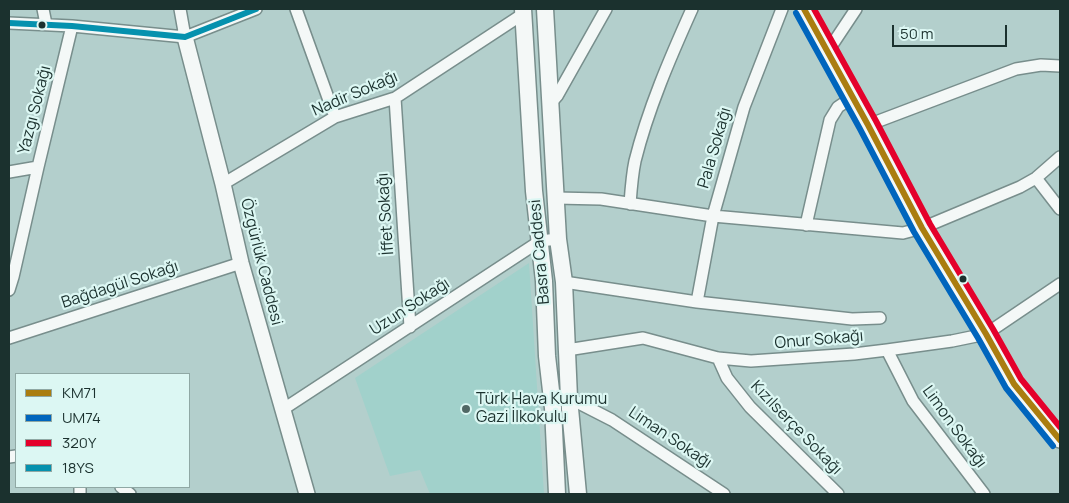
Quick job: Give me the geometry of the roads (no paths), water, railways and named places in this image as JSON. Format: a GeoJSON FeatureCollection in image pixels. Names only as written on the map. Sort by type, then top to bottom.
{"type":"FeatureCollection","features":[{"type":"Feature","properties":{"kind":"main road","name":"Basra Caddesi"},"geometry":{"type":"LineString","coordinates":[[544,9],[558,239],[564,282],[569,398],[578,494]]}},
{"type":"Feature","properties":{"kind":"main road","name":"Basra Caddesi"},"geometry":{"type":"LineString","coordinates":[[523,11],[534,191],[544,281],[558,494]]}},
{"type":"Feature","properties":{"kind":"street"},"geometry":{"type":"LineString","coordinates":[[43,9],[46,24]]}},
{"type":"Feature","properties":{"kind":"street"},"geometry":{"type":"LineString","coordinates":[[180,9],[185,37]]}},
{"type":"Feature","properties":{"kind":"street"},"geometry":{"type":"LineString","coordinates":[[9,23],[72,26],[185,37],[256,9]]}},
{"type":"Feature","properties":{"kind":"street"},"geometry":{"type":"LineString","coordinates":[[296,9],[335,117]]}},
{"type":"Feature","properties":{"kind":"street"},"geometry":{"type":"LineString","coordinates":[[550,104],[557,96],[606,9]]}},
{"type":"Feature","properties":{"kind":"street"},"geometry":{"type":"LineString","coordinates":[[630,204],[635,163],[644,130],[658,90],[692,9]]}},
{"type":"Feature","properties":{"kind":"street","name":"Pala Sokağı"},"geometry":{"type":"LineString","coordinates":[[697,302],[713,216],[744,107],[782,9]]}},
{"type":"Feature","properties":{"kind":"street"},"geometry":{"type":"LineString","coordinates":[[804,9],[853,96],[922,228],[1014,384],[1060,440]]}},
{"type":"Feature","properties":{"kind":"street"},"geometry":{"type":"LineString","coordinates":[[828,51],[856,9]]}},
{"type":"Feature","properties":{"kind":"street","name":"Nadir Sokağı"},"geometry":{"type":"LineString","coordinates":[[223,184],[335,117],[395,98],[523,11]]}},
{"type":"Feature","properties":{"kind":"street","name":"Yazgı Sokağı"},"geometry":{"type":"LineString","coordinates":[[9,290],[72,26]]}},
{"type":"Feature","properties":{"kind":"street","name":"Özgürlük Caddesi"},"geometry":{"type":"LineString","coordinates":[[185,37],[223,184],[241,263],[307,494]]}},
{"type":"Feature","properties":{"kind":"street"},"geometry":{"type":"LineString","coordinates":[[868,125],[1016,68],[1041,65],[1060,66]]}},
{"type":"Feature","properties":{"kind":"street"},"geometry":{"type":"LineString","coordinates":[[806,225],[830,120],[838,107],[853,96]]}},
{"type":"Feature","properties":{"kind":"street","name":"İffet Sokağı"},"geometry":{"type":"LineString","coordinates":[[395,98],[410,327]]}},
{"type":"Feature","properties":{"kind":"street"},"geometry":{"type":"LineString","coordinates":[[556,198],[602,199],[713,216],[903,233],[922,228],[1020,187],[1036,178],[1060,157]]}},
{"type":"Feature","properties":{"kind":"street"},"geometry":{"type":"LineString","coordinates":[[9,172],[38,166]]}},
{"type":"Feature","properties":{"kind":"street"},"geometry":{"type":"LineString","coordinates":[[1036,178],[1060,209]]}},
{"type":"Feature","properties":{"kind":"street","name":"Uzun Sokağı"},"geometry":{"type":"LineString","coordinates":[[282,410],[540,241],[558,239]]}},
{"type":"Feature","properties":{"kind":"street","name":"Bağdagül Sokağı"},"geometry":{"type":"LineString","coordinates":[[9,338],[241,263]]}},
{"type":"Feature","properties":{"kind":"street"},"geometry":{"type":"LineString","coordinates":[[564,282],[697,302],[852,319],[880,318]]}},
{"type":"Feature","properties":{"kind":"street","name":"Onur Sokağı"},"geometry":{"type":"LineString","coordinates":[[567,350],[643,338],[718,358],[751,361],[887,350],[986,334],[1060,284]]}},
{"type":"Feature","properties":{"kind":"street","name":"Limon Sokağı"},"geometry":{"type":"LineString","coordinates":[[887,350],[913,401],[984,494]]}},
{"type":"Feature","properties":{"kind":"street","name":"Kızılserçe Sokağı"},"geometry":{"type":"LineString","coordinates":[[718,358],[727,378],[750,408],[838,494]]}},
{"type":"Feature","properties":{"kind":"street","name":"Liman Sokağı"},"geometry":{"type":"LineString","coordinates":[[569,398],[612,420],[724,494]]}},
{"type":"Feature","properties":{"kind":"place","name":"Türk Hava Kurumu Gazi İlkokulu"},"geometry":{"type":"Point","coordinates":[466,409]}}]}
